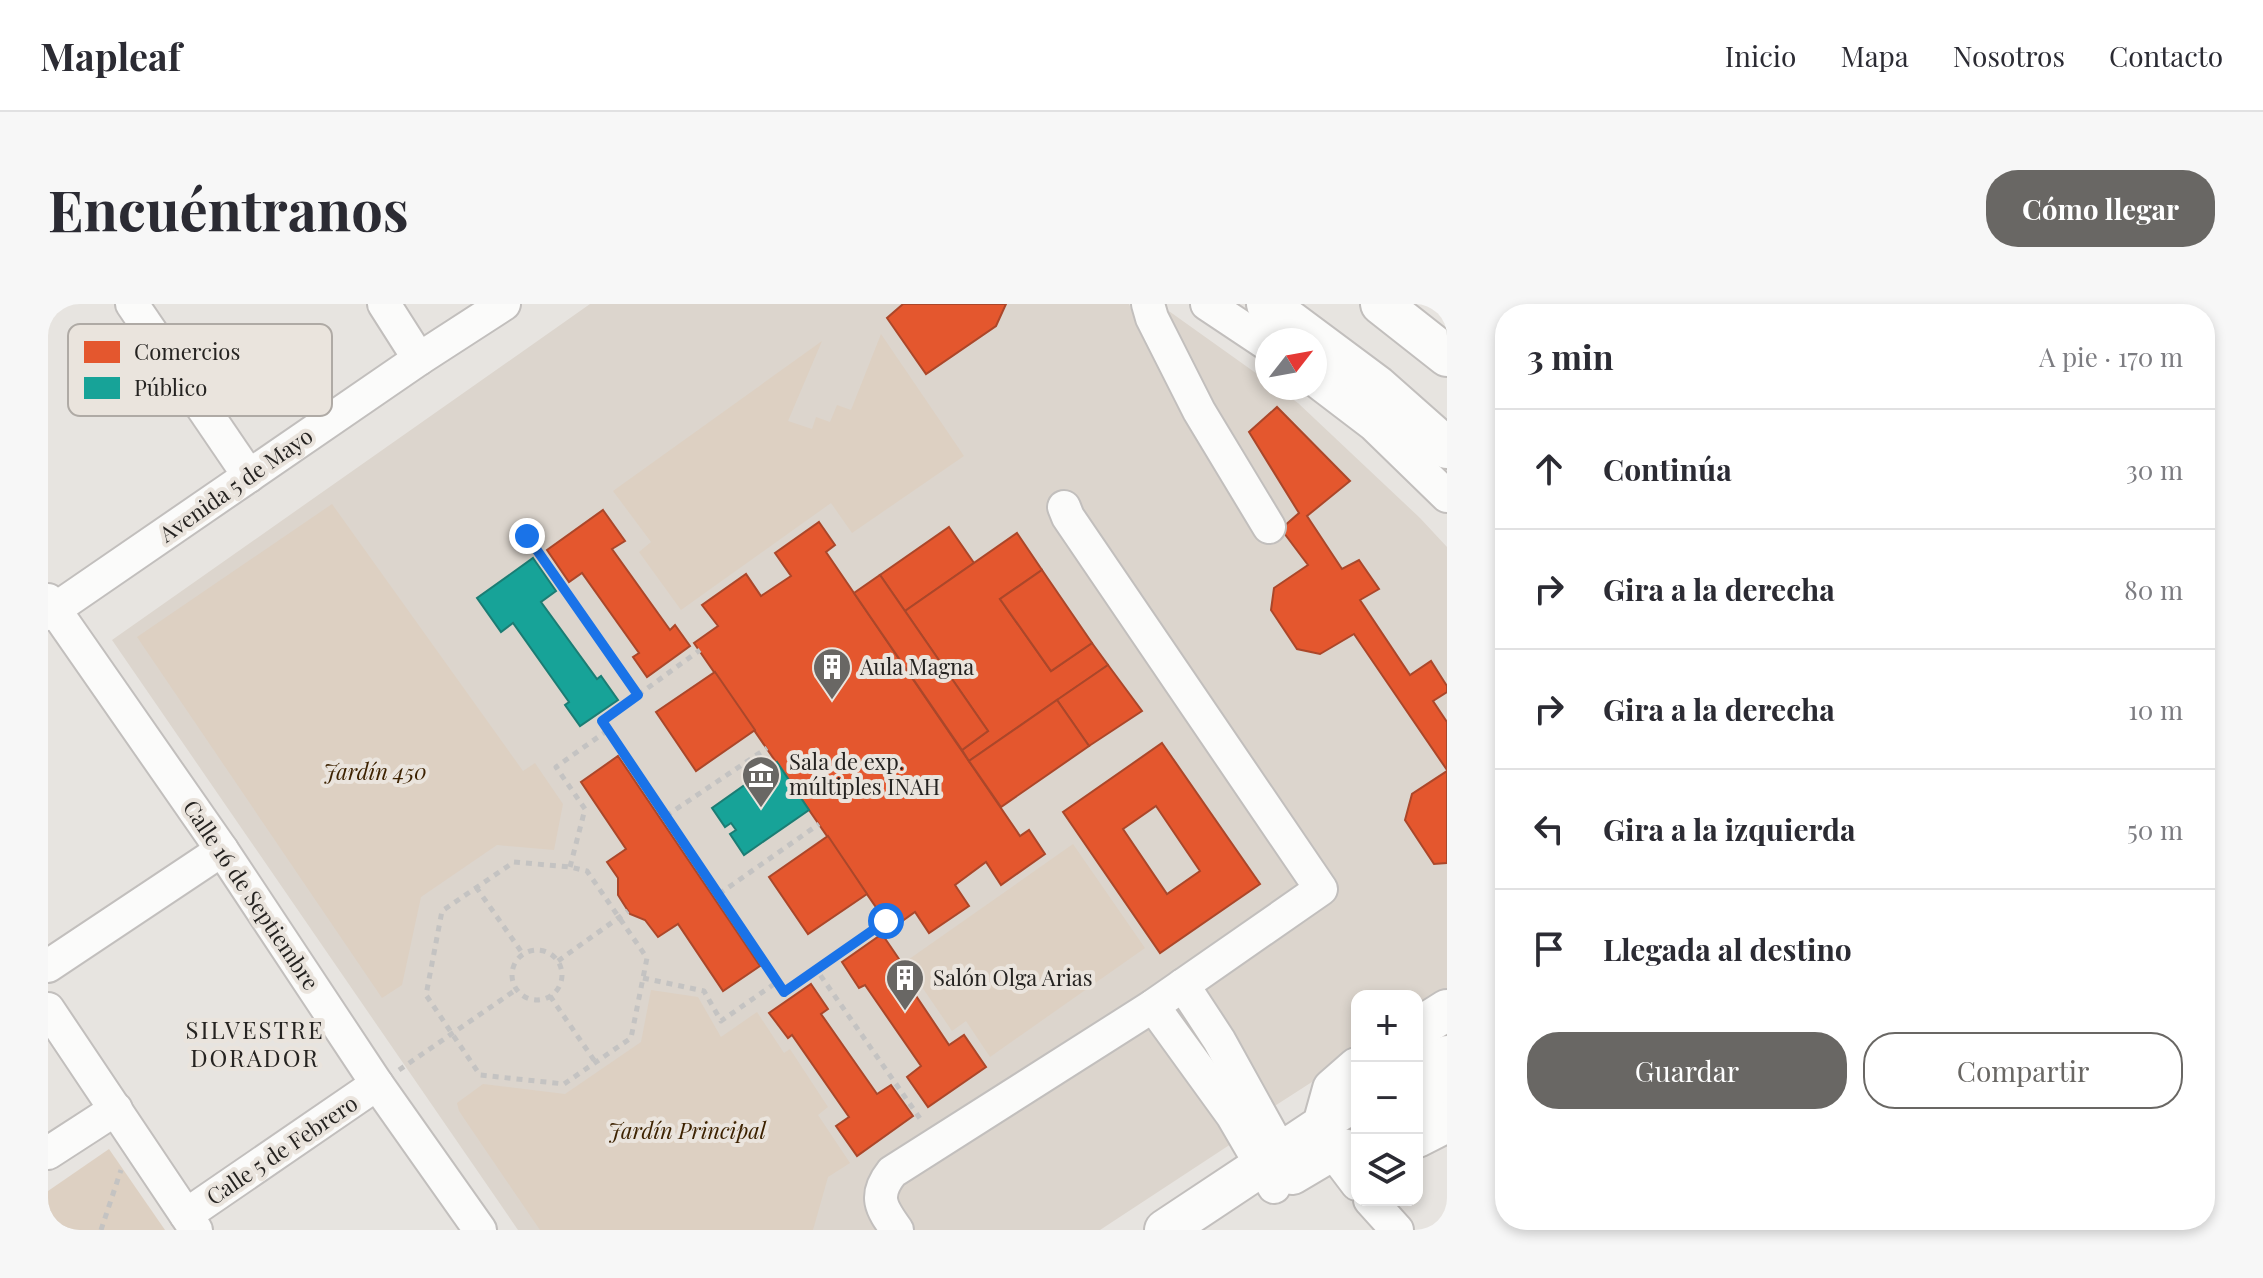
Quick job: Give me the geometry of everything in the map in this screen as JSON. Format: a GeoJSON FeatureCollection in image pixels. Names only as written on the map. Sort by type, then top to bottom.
{"type":"FeatureCollection","features":[{"type":"Feature","properties":{"kind":"main road"},"geometry":{"type":"LineString","coordinates":[[1267,304],[1377,386],[1447,448]]}},
{"type":"Feature","properties":{"kind":"main road"},"geometry":{"type":"LineString","coordinates":[[1381,304],[1447,356]]}},
{"type":"Feature","properties":{"kind":"main road"},"geometry":{"type":"LineString","coordinates":[[1423,1025],[1447,1010]]}},
{"type":"Feature","properties":{"kind":"main road"},"geometry":{"type":"LineString","coordinates":[[1165,1230],[1278,1170],[1341,1142],[1333,1089],[1351,1073]]}},
{"type":"Feature","properties":{"kind":"main road"},"geometry":{"type":"LineString","coordinates":[[1423,1134],[1447,1122]]}},
{"type":"Feature","properties":{"kind":"main road"},"geometry":{"type":"LineString","coordinates":[[1214,1230],[1278,1170]]}},
{"type":"Feature","properties":{"kind":"street"},"geometry":{"type":"LineString","coordinates":[[132,304],[146,324]]}},
{"type":"Feature","properties":{"kind":"street"},"geometry":{"type":"LineString","coordinates":[[384,304],[419,359]]}},
{"type":"Feature","properties":{"kind":"street","name":"Avenida 5 de Mayo"},"geometry":{"type":"LineString","coordinates":[[50,608],[504,304]]}},
{"type":"Feature","properties":{"kind":"street"},"geometry":{"type":"LineString","coordinates":[[1148,304],[1152,318],[1199,411],[1269,527]]}},
{"type":"Feature","properties":{"kind":"street"},"geometry":{"type":"LineString","coordinates":[[1207,304],[1255,336]]}},
{"type":"Feature","properties":{"kind":"street"},"geometry":{"type":"LineString","coordinates":[[1327,389],[1374,425],[1447,496]]}},
{"type":"Feature","properties":{"kind":"street"},"geometry":{"type":"LineString","coordinates":[[208,416],[249,476]]}},
{"type":"Feature","properties":{"kind":"street"},"geometry":{"type":"LineString","coordinates":[[897,1230],[882,1208],[883,1183],[892,1172],[1153,1006],[1321,889],[1064,507]]}},
{"type":"Feature","properties":{"kind":"street","name":"Calle 16 de Septiembre"},"geometry":{"type":"LineString","coordinates":[[50,608],[222,850],[377,1084],[480,1230]]}},
{"type":"Feature","properties":{"kind":"street"},"geometry":{"type":"LineString","coordinates":[[48,966],[222,850]]}},
{"type":"Feature","properties":{"kind":"street"},"geometry":{"type":"LineString","coordinates":[[1183,985],[1219,1040],[1278,1170]]}},
{"type":"Feature","properties":{"kind":"street"},"geometry":{"type":"LineString","coordinates":[[1153,1006],[1232,1115],[1278,1170]]}},
{"type":"Feature","properties":{"kind":"street"},"geometry":{"type":"LineString","coordinates":[[48,1009],[191,1222]]}},
{"type":"Feature","properties":{"kind":"street"},"geometry":{"type":"LineString","coordinates":[[1423,1066],[1447,1052]]}},
{"type":"Feature","properties":{"kind":"street","name":"Calle 5 de Febrero"},"geometry":{"type":"LineString","coordinates":[[191,1222],[377,1084]]}},
{"type":"Feature","properties":{"kind":"street"},"geometry":{"type":"LineString","coordinates":[[1423,1100],[1447,1086]]}},
{"type":"Feature","properties":{"kind":"street"},"geometry":{"type":"LineString","coordinates":[[1351,1119],[1341,1142],[1351,1168]]}},
{"type":"Feature","properties":{"kind":"street"},"geometry":{"type":"LineString","coordinates":[[48,1153],[124,1122]]}},
{"type":"Feature","properties":{"kind":"path"},"geometry":{"type":"LineString","coordinates":[[527,536],[638,695]]}},
{"type":"Feature","properties":{"kind":"path"},"geometry":{"type":"LineString","coordinates":[[700,650],[602,721],[694,863],[719,894],[784,992],[886,921]]}},
{"type":"Feature","properties":{"kind":"path"},"geometry":{"type":"LineString","coordinates":[[570,867],[585,809],[556,767],[608,729]]}},
{"type":"Feature","properties":{"kind":"path"},"geometry":{"type":"LineString","coordinates":[[666,816],[767,748]]}},
{"type":"Feature","properties":{"kind":"path"},"geometry":{"type":"LineString","coordinates":[[719,894],[819,824]]}},
{"type":"Feature","properties":{"kind":"path"},"geometry":{"type":"LineString","coordinates":[[514,862],[570,867],[587,871],[647,958],[631,1038],[564,1084],[480,1075],[426,995],[442,911],[514,862]]}},
{"type":"Feature","properties":{"kind":"path"},"geometry":{"type":"LineString","coordinates":[[476,887],[523,954]]}},
{"type":"Feature","properties":{"kind":"path"},"geometry":{"type":"LineString","coordinates":[[558,961],[628,911]]}},
{"type":"Feature","properties":{"kind":"path"},"geometry":{"type":"LineString","coordinates":[[538,950],[558,961],[562,977],[556,991],[550,996],[528,998],[513,982],[513,966],[523,954],[538,950]]}},
{"type":"Feature","properties":{"kind":"path"},"geometry":{"type":"LineString","coordinates":[[816,969],[936,1143]]}},
{"type":"Feature","properties":{"kind":"path"},"geometry":{"type":"LineString","coordinates":[[643,978],[704,991],[721,1021],[777,982]]}},
{"type":"Feature","properties":{"kind":"path"},"geometry":{"type":"LineString","coordinates":[[377,1084],[517,989]]}},
{"type":"Feature","properties":{"kind":"path"},"geometry":{"type":"LineString","coordinates":[[550,996],[596,1063]]}},
{"type":"Feature","properties":{"kind":"path"},"geometry":{"type":"LineString","coordinates":[[101,1230],[124,1122]]}},
{"type":"Feature","properties":{"kind":"shaded area"},"geometry":{"type":"Polygon","coordinates":[[[590,304],[1129,304],[1139,325],[1166,309],[1255,372],[1255,400],[1294,400],[1298,403],[1447,547],[1447,995],[1423,1010],[1423,990],[1351,990],[1351,1057],[1270,1109],[1234,1142],[1100,1230],[518,1230],[112,640],[590,304]]]}},
{"type":"Feature","properties":{"kind":"green space"},"geometry":{"type":"Polygon","coordinates":[[[881,334],[964,456],[852,533],[831,503],[681,610],[639,552],[651,542],[613,491],[822,341],[788,421],[812,429],[816,417],[830,422],[837,405],[851,410],[881,334]]]}},
{"type":"Feature","properties":{"kind":"green space","name":"Jardín 450"},"geometry":{"type":"Polygon","coordinates":[[[332,504],[523,771],[535,763],[563,804],[554,850],[497,845],[421,897],[402,985],[382,998],[137,637],[332,504]]]}},
{"type":"Feature","properties":{"kind":"green space"},"geometry":{"type":"Polygon","coordinates":[[[1073,844],[1145,948],[990,1057],[966,1021],[952,1031],[905,962],[1073,844]]]}},
{"type":"Feature","properties":{"kind":"green space","name":"Jardín Principal"},"geometry":{"type":"Polygon","coordinates":[[[651,990],[698,997],[721,1037],[757,1012],[784,1053],[790,1049],[828,1107],[818,1115],[850,1163],[828,1177],[813,1230],[540,1230],[459,1111],[457,1103],[483,1084],[565,1094],[641,1042],[651,990]]]}},
{"type":"Feature","properties":{"kind":"green space"},"geometry":{"type":"Polygon","coordinates":[[[109,1149],[165,1230],[48,1230],[48,1191],[109,1149]]]}},
{"type":"Feature","properties":{"kind":"building: Comercios"},"geometry":{"type":"Polygon","coordinates":[[[903,304],[1006,304],[996,326],[926,374],[887,318],[903,304]]]}},
{"type":"Feature","properties":{"kind":"building: Comercios"},"geometry":{"type":"Polygon","coordinates":[[[1277,407],[1350,481],[1307,516],[1342,569],[1359,560],[1379,589],[1360,600],[1410,675],[1431,661],[1447,686],[1447,692],[1433,701],[1447,722],[1447,770],[1354,634],[1320,654],[1297,649],[1271,610],[1274,588],[1308,565],[1281,529],[1299,513],[1249,432],[1277,407]]]}},
{"type":"Feature","properties":{"kind":"building: Comercios"},"geometry":{"type":"Polygon","coordinates":[[[603,510],[625,541],[612,549],[670,630],[675,625],[690,646],[647,677],[633,657],[639,653],[582,573],[569,582],[547,550],[603,510]]]}},
{"type":"Feature","properties":{"kind":"building: Comercios","name":"Aula Magna"},"geometry":{"type":"Polygon","coordinates":[[[819,522],[835,545],[826,552],[1020,836],[1029,830],[1045,854],[1001,885],[986,862],[955,885],[969,906],[929,933],[915,912],[891,929],[694,643],[718,626],[702,605],[746,574],[761,596],[791,576],[775,553],[819,522]]]}},
{"type":"Feature","properties":{"kind":"building: Comercios"},"geometry":{"type":"Polygon","coordinates":[[[949,527],[974,563],[905,611],[880,575],[949,527]]]}},
{"type":"Feature","properties":{"kind":"building: Comercios"},"geometry":{"type":"Polygon","coordinates":[[[1017,533],[1042,570],[1000,599],[1051,671],[1092,643],[1108,665],[969,761],[962,750],[988,731],[905,611],[1017,533]]]}},
{"type":"Feature","properties":{"kind":"building: Comercios"},"geometry":{"type":"Polygon","coordinates":[[[1042,570],[1092,643],[1051,671],[1000,599],[1042,570]]]}},
{"type":"Feature","properties":{"kind":"building: Comercios"},"geometry":{"type":"Polygon","coordinates":[[[880,575],[988,731],[962,750],[854,593],[880,575]]]}},
{"type":"Feature","properties":{"kind":"building: Comercios"},"geometry":{"type":"Polygon","coordinates":[[[1108,665],[1142,711],[1089,746],[1057,700],[1108,665]]]}},
{"type":"Feature","properties":{"kind":"building: Comercios"},"geometry":{"type":"Polygon","coordinates":[[[715,672],[755,730],[696,771],[656,712],[715,672]]]}},
{"type":"Feature","properties":{"kind":"building: Comercios"},"geometry":{"type":"Polygon","coordinates":[[[1057,700],[1089,746],[1001,807],[969,761],[1057,700]]]}},
{"type":"Feature","properties":{"kind":"building: Comercios"},"geometry":{"type":"Polygon","coordinates":[[[1162,743],[1260,884],[1160,953],[1063,812],[1162,743]],[[1156,806],[1123,829],[1167,894],[1200,871],[1156,806]]]}},
{"type":"Feature","properties":{"kind":"building: Comercios"},"geometry":{"type":"Polygon","coordinates":[[[618,756],[760,966],[723,991],[678,924],[658,937],[645,920],[630,914],[618,895],[618,878],[607,862],[626,849],[581,782],[618,756]]]}},
{"type":"Feature","properties":{"kind":"building: Comercios"},"geometry":{"type":"Polygon","coordinates":[[[1447,771],[1447,863],[1434,864],[1405,820],[1412,794],[1447,771]]]}},
{"type":"Feature","properties":{"kind":"building: Comercios"},"geometry":{"type":"Polygon","coordinates":[[[828,836],[867,894],[808,934],[769,877],[828,836]]]}},
{"type":"Feature","properties":{"kind":"building: Comercios","name":"Salón Olga Arias"},"geometry":{"type":"Polygon","coordinates":[[[882,934],[899,959],[894,963],[949,1045],[964,1035],[986,1067],[928,1107],[907,1077],[921,1066],[865,985],[859,988],[842,962],[882,934]]]}},
{"type":"Feature","properties":{"kind":"building: Comercios"},"geometry":{"type":"Polygon","coordinates":[[[811,984],[828,1009],[821,1014],[877,1094],[891,1085],[913,1116],[857,1156],[836,1126],[849,1117],[792,1035],[788,1038],[769,1013],[811,984]]]}},
{"type":"Feature","properties":{"kind":"building: Público"},"geometry":{"type":"Polygon","coordinates":[[[533,558],[556,591],[541,602],[597,679],[601,676],[618,700],[580,726],[565,705],[569,702],[513,623],[501,632],[477,598],[533,558]]]}},
{"type":"Feature","properties":{"kind":"building: Público","name":"Sala de exp. múltiples INAH"},"geometry":{"type":"Polygon","coordinates":[[[777,762],[809,810],[744,855],[730,834],[736,830],[731,823],[725,827],[712,808],[777,762]]]}},
{"type":"Feature","properties":{"kind":"place","name":"Aula Magna"},"geometry":{"type":"Point","coordinates":[832,701]}},
{"type":"Feature","properties":{"kind":"place","name":"Sala de exp. múltiples INAH"},"geometry":{"type":"Point","coordinates":[761,809]}},
{"type":"Feature","properties":{"kind":"place","name":"Salón Olga Arias"},"geometry":{"type":"Point","coordinates":[905,1012]}},
{"type":"Feature","properties":{"kind":"district","name":"SILVESTRE DORADOR"},"geometry":{"type":"Point","coordinates":[255,1045]}},
{"type":"Feature","properties":{"kind":"route"},"geometry":{"type":"LineString","coordinates":[[527,536],[638,695],[602,721],[784,992],[886,921]]}}]}
